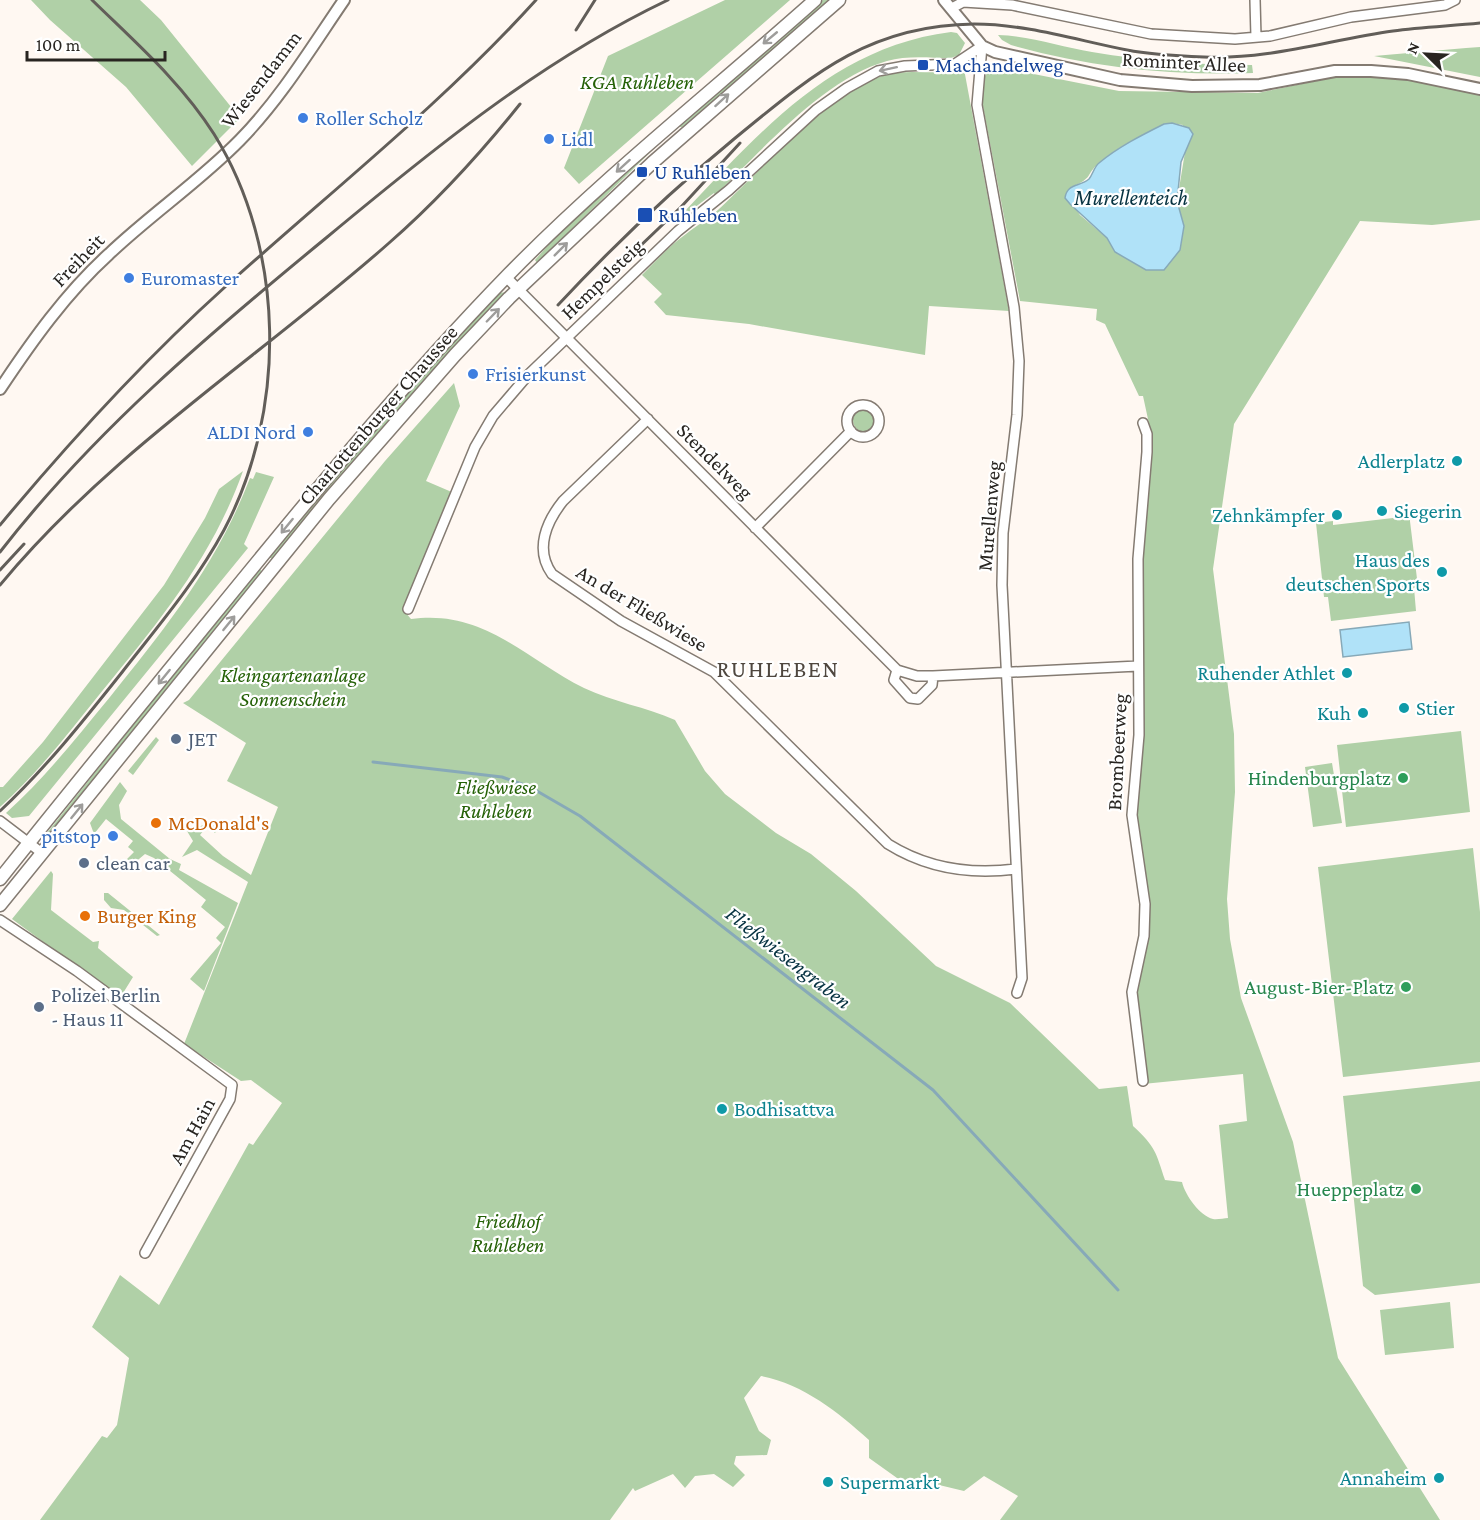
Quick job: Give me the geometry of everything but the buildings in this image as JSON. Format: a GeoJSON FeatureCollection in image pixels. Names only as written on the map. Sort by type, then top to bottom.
{"type":"FeatureCollection","features":[{"type":"Feature","properties":{"kind":"main road","name":"Charlottenburger Chaussee"},"geometry":{"type":"LineString","coordinates":[[0,879],[367,429],[506,277],[644,147],[815,0]]}},
{"type":"Feature","properties":{"kind":"main road","name":"Charlottenburger Chaussee"},"geometry":{"type":"LineString","coordinates":[[0,905],[358,464],[440,370],[519,289],[725,97],[839,0]]}},
{"type":"Feature","properties":{"kind":"street","name":"Wiesendamm"},"geometry":{"type":"LineString","coordinates":[[202,174],[240,140],[281,91],[344,0]]}},
{"type":"Feature","properties":{"kind":"street"},"geometry":{"type":"LineString","coordinates":[[1255,0],[1256,37]]}},
{"type":"Feature","properties":{"kind":"street"},"geometry":{"type":"LineString","coordinates":[[948,4],[963,2],[1012,5],[1151,34],[1208,39],[1256,37],[1351,17],[1446,5],[1455,0]]}},
{"type":"Feature","properties":{"kind":"street","name":"Rominter Allee"},"geometry":{"type":"LineString","coordinates":[[948,4],[982,46],[1004,56],[1120,80],[1192,86],[1260,85],[1335,71],[1371,71],[1408,74],[1480,89]]}},
{"type":"Feature","properties":{"kind":"street","name":"Hempelsteig"},"geometry":{"type":"LineString","coordinates":[[408,609],[454,493],[483,433],[514,390],[568,337],[678,231],[722,196],[816,110],[847,88],[887,69],[955,64],[982,46]]}},
{"type":"Feature","properties":{"kind":"street","name":"Murellenweg"},"geometry":{"type":"LineString","coordinates":[[982,46],[977,105],[1014,308],[1019,361],[1017,415],[1002,563],[1022,978],[1017,993]]}},
{"type":"Feature","properties":{"kind":"street","name":"Freiheit"},"geometry":{"type":"LineString","coordinates":[[2,383],[85,278],[147,219],[202,174]]}},
{"type":"Feature","properties":{"kind":"street","name":"Stendelweg"},"geometry":{"type":"LineString","coordinates":[[506,277],[897,670],[894,680],[910,698],[918,699],[932,685],[933,676]]}},
{"type":"Feature","properties":{"kind":"street","name":"An der Fließwiese"},"geometry":{"type":"LineString","coordinates":[[648,419],[564,501],[552,516],[543,545],[546,562],[552,574],[621,621],[714,672],[888,844],[921,862],[951,870],[982,872],[1016,869]]}},
{"type":"Feature","properties":{"kind":"street","name":"Brombeerweg"},"geometry":{"type":"LineString","coordinates":[[1143,423],[1147,434],[1147,452],[1138,559],[1139,735],[1132,815],[1145,920],[1132,992],[1143,1081]]}},
{"type":"Feature","properties":{"kind":"street"},"geometry":{"type":"LineString","coordinates":[[755,528],[851,431]]}},
{"type":"Feature","properties":{"kind":"street"},"geometry":{"type":"LineString","coordinates":[[897,670],[917,676],[933,676],[1138,666]]}},
{"type":"Feature","properties":{"kind":"street"},"geometry":{"type":"LineString","coordinates":[[0,821],[42,853]]}},
{"type":"Feature","properties":{"kind":"street","name":"Am Hain"},"geometry":{"type":"LineString","coordinates":[[0,920],[86,977],[232,1085],[230,1099],[145,1253]]}},
{"type":"Feature","properties":{"kind":"green space"},"geometry":{"type":"Polygon","coordinates":[[[31,0],[140,0],[161,20],[240,118],[192,166],[126,87],[50,20],[31,0]]]}},
{"type":"Feature","properties":{"kind":"green space","name":"KGA Ruhleben"},"geometry":{"type":"Polygon","coordinates":[[[725,0],[790,0],[579,184],[564,168],[608,56],[725,0]]]}},
{"type":"Feature","properties":{"kind":"green space"},"geometry":{"type":"Polygon","coordinates":[[[823,0],[832,0],[682,127],[679,127],[679,122],[823,0]]]}},
{"type":"Feature","properties":{"kind":"green space"},"geometry":{"type":"Polygon","coordinates":[[[951,32],[957,33],[965,43],[959,55],[951,58],[895,59],[863,70],[840,83],[795,118],[715,195],[714,193],[686,214],[684,212],[771,123],[835,74],[870,55],[909,41],[951,32]]]}},
{"type":"Feature","properties":{"kind":"green space"},"geometry":{"type":"Polygon","coordinates":[[[998,35],[1022,37],[1080,50],[1132,58],[1252,65],[1253,73],[1192,73],[1100,64],[1011,45],[998,35]]]}},
{"type":"Feature","properties":{"kind":"green space"},"geometry":{"type":"Polygon","coordinates":[[[1480,47],[1480,77],[1374,56],[1466,48],[1480,47]]]}},
{"type":"Feature","properties":{"kind":"green space"},"geometry":{"type":"Polygon","coordinates":[[[994,66],[1119,91],[1258,93],[1335,77],[1368,77],[1409,80],[1480,95],[1480,220],[1432,225],[1360,221],[1234,424],[1213,569],[1234,734],[1235,792],[1227,899],[1230,939],[1241,998],[1293,1142],[1338,1358],[1440,1520],[1000,1520],[1018,1496],[984,1476],[964,1491],[910,1478],[904,1483],[869,1458],[869,1440],[845,1419],[805,1392],[761,1376],[744,1398],[759,1431],[771,1440],[767,1455],[736,1456],[734,1464],[745,1475],[733,1487],[714,1474],[695,1476],[685,1488],[673,1474],[635,1491],[633,1488],[610,1520],[40,1520],[102,1436],[107,1438],[117,1425],[129,1358],[92,1327],[120,1275],[159,1305],[249,1143],[253,1145],[282,1103],[251,1080],[241,1081],[184,1044],[248,882],[197,850],[182,857],[193,841],[187,831],[209,823],[218,828],[215,833],[207,826],[200,835],[223,856],[251,875],[278,807],[227,781],[246,743],[183,703],[189,700],[385,461],[454,383],[460,406],[426,481],[454,493],[405,612],[411,619],[437,618],[460,621],[482,629],[502,638],[584,688],[675,720],[705,771],[725,794],[776,833],[811,854],[856,891],[936,966],[1010,1003],[1099,1089],[1127,1086],[1133,1126],[1154,1151],[1165,1180],[1182,1182],[1186,1193],[1203,1214],[1215,1219],[1228,1218],[1219,1125],[1247,1121],[1243,1074],[1143,1084],[1137,986],[1149,939],[1150,915],[1137,832],[1137,807],[1143,722],[1142,573],[1151,433],[1143,396],[1139,396],[1105,324],[1096,320],[1097,309],[1020,301],[983,106],[983,84],[989,70],[994,66]],[[1164,124],[1130,142],[1099,163],[1086,179],[1071,187],[1076,209],[1080,215],[1107,238],[1115,252],[1146,270],[1180,250],[1184,226],[1177,201],[1185,152],[1183,125],[1164,124]]]}},
{"type":"Feature","properties":{"kind":"green space"},"geometry":{"type":"Polygon","coordinates":[[[964,69],[1009,311],[929,306],[925,355],[749,324],[666,315],[654,302],[662,294],[642,275],[674,243],[715,213],[797,134],[841,98],[862,85],[892,73],[944,72],[964,69]]]}},
{"type":"Feature","properties":{"kind":"green space"},"geometry":{"type":"Polygon","coordinates":[[[665,134],[667,136],[537,263],[535,260],[568,223],[665,134]]]}},
{"type":"Feature","properties":{"kind":"green space"},"geometry":{"type":"Polygon","coordinates":[[[507,292],[372,439],[274,559],[270,558],[269,555],[353,455],[499,293],[507,292]]]}},
{"type":"Feature","properties":{"kind":"green space"},"geometry":{"type":"Polygon","coordinates":[[[865,408],[870,409],[876,415],[876,425],[870,431],[865,432],[860,431],[854,425],[853,420],[854,415],[860,409],[865,408]]]}},
{"type":"Feature","properties":{"kind":"green space"},"geometry":{"type":"Polygon","coordinates":[[[243,471],[216,532],[183,587],[124,665],[54,751],[0,807],[0,787],[3,787],[43,742],[164,585],[205,518],[219,489],[243,471]]]}},
{"type":"Feature","properties":{"kind":"green space"},"geometry":{"type":"Polygon","coordinates":[[[256,472],[274,477],[244,544],[248,548],[29,816],[12,818],[6,813],[34,786],[73,742],[171,619],[222,539],[250,478],[253,479],[256,472]]]}},
{"type":"Feature","properties":{"kind":"green space"},"geometry":{"type":"Polygon","coordinates":[[[1409,513],[1418,587],[1414,588],[1416,611],[1331,621],[1328,597],[1324,597],[1316,523],[1333,521],[1333,525],[1393,518],[1393,515],[1409,513]]]}},
{"type":"Feature","properties":{"kind":"green space"},"geometry":{"type":"Polygon","coordinates":[[[258,568],[263,572],[47,838],[43,838],[258,568]]]}},
{"type":"Feature","properties":{"kind":"green space","name":"Hindenburgplatz"},"geometry":{"type":"Polygon","coordinates":[[[1461,731],[1470,812],[1346,827],[1337,745],[1461,731]]]}},
{"type":"Feature","properties":{"kind":"green space"},"geometry":{"type":"Polygon","coordinates":[[[156,737],[159,740],[133,775],[128,771],[156,737]]]}},
{"type":"Feature","properties":{"kind":"green space"},"geometry":{"type":"Polygon","coordinates":[[[1332,763],[1342,823],[1313,827],[1305,767],[1332,763]]]}},
{"type":"Feature","properties":{"kind":"green space"},"geometry":{"type":"Polygon","coordinates":[[[120,782],[127,791],[119,805],[121,819],[170,859],[181,864],[179,870],[238,903],[204,991],[190,979],[221,943],[216,938],[225,927],[201,907],[206,900],[154,858],[145,854],[133,864],[127,859],[134,852],[128,847],[133,841],[106,819],[94,834],[90,823],[120,782]]]}},
{"type":"Feature","properties":{"kind":"green space","name":"August-Bier-Platz"},"geometry":{"type":"Polygon","coordinates":[[[1473,848],[1480,912],[1480,1062],[1343,1077],[1318,867],[1473,848]]]}},
{"type":"Feature","properties":{"kind":"green space"},"geometry":{"type":"Polygon","coordinates":[[[51,871],[53,874],[51,910],[93,942],[99,941],[98,948],[133,977],[120,998],[12,919],[51,871]]]}},
{"type":"Feature","properties":{"kind":"green space"},"geometry":{"type":"Polygon","coordinates":[[[104,893],[108,893],[160,935],[157,936],[124,910],[111,908],[104,900],[104,893]]]}},
{"type":"Feature","properties":{"kind":"green space","name":"Hueppeplatz"},"geometry":{"type":"Polygon","coordinates":[[[1480,1081],[1480,1283],[1375,1295],[1363,1286],[1343,1096],[1480,1081]]]}},
{"type":"Feature","properties":{"kind":"green space"},"geometry":{"type":"Polygon","coordinates":[[[1450,1302],[1454,1348],[1385,1355],[1380,1310],[1450,1302]]]}},
{"type":"Feature","properties":{"kind":"water","name":"Murellenteich"},"geometry":{"type":"Polygon","coordinates":[[[1172,123],[1189,128],[1193,134],[1181,162],[1177,201],[1184,226],[1180,250],[1164,270],[1146,270],[1115,252],[1107,238],[1065,198],[1068,190],[1089,179],[1097,165],[1114,152],[1164,124],[1172,123]]]}},
{"type":"Feature","properties":{"kind":"water"},"geometry":{"type":"Polygon","coordinates":[[[1409,622],[1412,649],[1343,657],[1340,630],[1409,622]]]}},
{"type":"Feature","properties":{"kind":"waterway","name":"Fließwiesengraben"},"geometry":{"type":"LineString","coordinates":[[373,762],[502,777],[530,787],[580,816],[933,1090],[1118,1290]]}},
{"type":"Feature","properties":{"kind":"railway"},"geometry":{"type":"LineString","coordinates":[[0,811],[49,761],[94,708],[176,603],[213,549],[245,484],[259,434],[268,383],[270,331],[265,279],[255,228],[238,179],[214,134],[187,97],[92,0]]}},
{"type":"Feature","properties":{"kind":"railway"},"geometry":{"type":"LineString","coordinates":[[0,525],[81,432],[166,343],[225,287],[424,112],[500,39],[536,0]]}},
{"type":"Feature","properties":{"kind":"railway"},"geometry":{"type":"LineString","coordinates":[[576,30],[595,0]]}},
{"type":"Feature","properties":{"kind":"railway"},"geometry":{"type":"LineString","coordinates":[[0,552],[74,466],[154,386],[239,311],[366,205],[448,139],[533,78],[576,50],[668,0]]}},
{"type":"Feature","properties":{"kind":"railway"},"geometry":{"type":"LineString","coordinates":[[558,305],[621,240],[665,199],[762,116],[816,75],[843,58],[872,44],[903,34],[936,27],[993,25],[1032,30],[1146,53],[1228,57],[1275,52],[1414,28],[1480,23]]}},
{"type":"Feature","properties":{"kind":"railway"},"geometry":{"type":"LineString","coordinates":[[0,585],[44,536],[138,448],[340,285],[407,227],[457,176],[520,104]]}},
{"type":"Feature","properties":{"kind":"railway"},"geometry":{"type":"LineString","coordinates":[[568,315],[681,207],[740,143]]}},
{"type":"Feature","properties":{"kind":"railway"},"geometry":{"type":"LineString","coordinates":[[0,570],[24,544]]}},
{"type":"Feature","properties":{"kind":"place","name":"Machandelweg"},"geometry":{"type":"Point","coordinates":[923,65]}},
{"type":"Feature","properties":{"kind":"place","name":"Roller Scholz"},"geometry":{"type":"Point","coordinates":[303,118]}},
{"type":"Feature","properties":{"kind":"place","name":"Lidl"},"geometry":{"type":"Point","coordinates":[549,139]}},
{"type":"Feature","properties":{"kind":"place","name":"U Ruhleben"},"geometry":{"type":"Point","coordinates":[642,172]}},
{"type":"Feature","properties":{"kind":"place","name":"Ruhleben"},"geometry":{"type":"Point","coordinates":[645,215]}},
{"type":"Feature","properties":{"kind":"place","name":"Euromaster"},"geometry":{"type":"Point","coordinates":[129,278]}},
{"type":"Feature","properties":{"kind":"place","name":"Frisierkunst"},"geometry":{"type":"Point","coordinates":[473,374]}},
{"type":"Feature","properties":{"kind":"place","name":"ALDI Nord"},"geometry":{"type":"Point","coordinates":[308,432]}},
{"type":"Feature","properties":{"kind":"place","name":"Adlerplatz"},"geometry":{"type":"Point","coordinates":[1457,461]}},
{"type":"Feature","properties":{"kind":"place","name":"Siegerin"},"geometry":{"type":"Point","coordinates":[1382,511]}},
{"type":"Feature","properties":{"kind":"place","name":"Zehnkämpfer"},"geometry":{"type":"Point","coordinates":[1337,515]}},
{"type":"Feature","properties":{"kind":"place","name":"Haus des deutschen Sports"},"geometry":{"type":"Point","coordinates":[1442,572]}},
{"type":"Feature","properties":{"kind":"place","name":"Ruhender Athlet"},"geometry":{"type":"Point","coordinates":[1347,673]}},
{"type":"Feature","properties":{"kind":"place","name":"Stier"},"geometry":{"type":"Point","coordinates":[1404,708]}},
{"type":"Feature","properties":{"kind":"place","name":"Kuh"},"geometry":{"type":"Point","coordinates":[1363,713]}},
{"type":"Feature","properties":{"kind":"place","name":"JET"},"geometry":{"type":"Point","coordinates":[176,739]}},
{"type":"Feature","properties":{"kind":"place","name":"Hindenburgplatz"},"geometry":{"type":"Point","coordinates":[1403,778]}},
{"type":"Feature","properties":{"kind":"place","name":"McDonald's"},"geometry":{"type":"Point","coordinates":[156,823]}},
{"type":"Feature","properties":{"kind":"place","name":"pitstop"},"geometry":{"type":"Point","coordinates":[113,836]}},
{"type":"Feature","properties":{"kind":"place","name":"clean car"},"geometry":{"type":"Point","coordinates":[84,863]}},
{"type":"Feature","properties":{"kind":"place","name":"Burger King"},"geometry":{"type":"Point","coordinates":[85,916]}},
{"type":"Feature","properties":{"kind":"place","name":"August-Bier-Platz"},"geometry":{"type":"Point","coordinates":[1406,987]}},
{"type":"Feature","properties":{"kind":"place","name":"Polizei Berlin - Haus 11"},"geometry":{"type":"Point","coordinates":[39,1007]}},
{"type":"Feature","properties":{"kind":"place","name":"Bodhisattva"},"geometry":{"type":"Point","coordinates":[722,1109]}},
{"type":"Feature","properties":{"kind":"place","name":"Hueppeplatz"},"geometry":{"type":"Point","coordinates":[1416,1189]}},
{"type":"Feature","properties":{"kind":"place","name":"Annaheim"},"geometry":{"type":"Point","coordinates":[1439,1478]}},
{"type":"Feature","properties":{"kind":"place","name":"Supermarkt"},"geometry":{"type":"Point","coordinates":[828,1482]}},
{"type":"Feature","properties":{"kind":"district","name":"RUHLEBEN"},"geometry":{"type":"Point","coordinates":[778,669]}},
{"type":"Feature","properties":{"kind":"park label","name":"Kleingartenanlage Sonnenschein"},"geometry":{"type":"Point","coordinates":[293,687]}},
{"type":"Feature","properties":{"kind":"park label","name":"Fließwiese Ruhleben"},"geometry":{"type":"Point","coordinates":[496,799]}},
{"type":"Feature","properties":{"kind":"park label","name":"Friedhof Ruhleben"},"geometry":{"type":"Point","coordinates":[508,1233]}}]}
